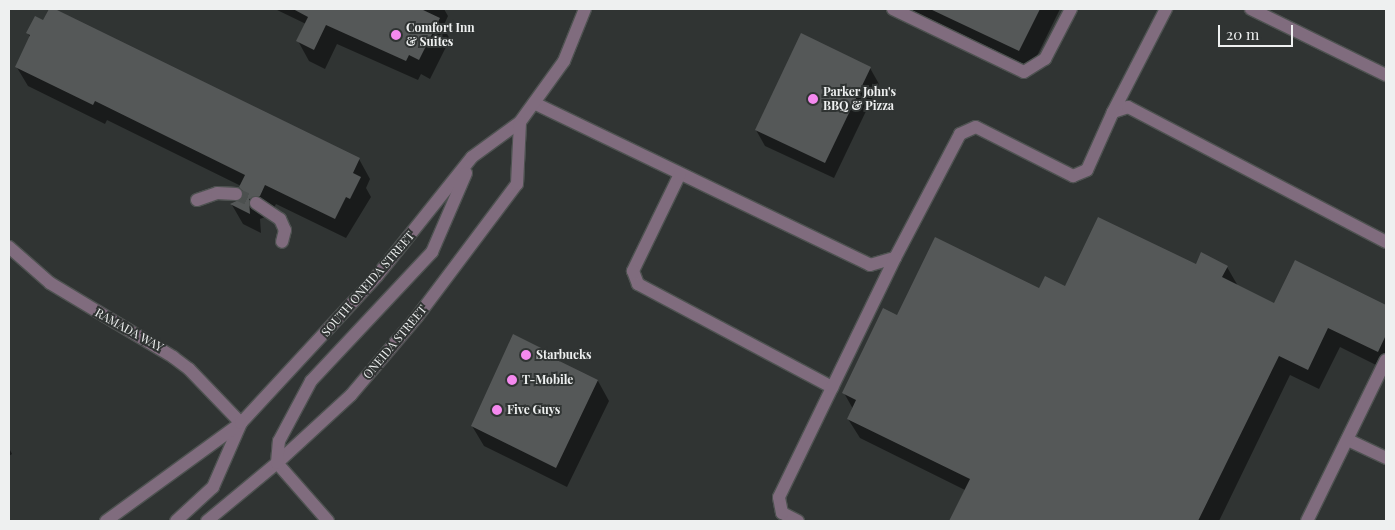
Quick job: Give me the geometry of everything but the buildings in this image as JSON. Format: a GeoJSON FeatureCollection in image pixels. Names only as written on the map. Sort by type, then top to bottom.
{"type":"FeatureCollection","features":[{"type":"Feature","properties":{"kind":"street","name":"SOUTH ONEIDA STREET"},"geometry":{"type":"LineString","coordinates":[[106,521],[241,424],[377,276],[472,157],[520,122],[564,61],[585,9]]}},
{"type":"Feature","properties":{"kind":"street"},"geometry":{"type":"LineString","coordinates":[[893,9],[1024,72],[1045,59],[1071,9]]}},
{"type":"Feature","properties":{"kind":"street"},"geometry":{"type":"LineString","coordinates":[[798,521],[782,513],[779,497],[895,258],[960,134],[976,127],[1073,176],[1087,170],[1113,112],[1166,9]]}},
{"type":"Feature","properties":{"kind":"street"},"geometry":{"type":"LineString","coordinates":[[1251,9],[1386,75]]}},
{"type":"Feature","properties":{"kind":"street"},"geometry":{"type":"LineString","coordinates":[[534,103],[870,265],[895,258]]}},
{"type":"Feature","properties":{"kind":"street"},"geometry":{"type":"LineString","coordinates":[[1113,112],[1128,107],[1386,242]]}},
{"type":"Feature","properties":{"kind":"street","name":"ONEIDA STREET"},"geometry":{"type":"LineString","coordinates":[[207,521],[277,463],[351,395],[417,317],[517,184],[520,122]]}},
{"type":"Feature","properties":{"kind":"street"},"geometry":{"type":"LineString","coordinates":[[328,521],[277,463],[279,441],[311,381],[432,252],[472,157]]}},
{"type":"Feature","properties":{"kind":"street"},"geometry":{"type":"LineString","coordinates":[[680,174],[634,271],[638,284],[832,388]]}},
{"type":"Feature","properties":{"kind":"street"},"geometry":{"type":"LineString","coordinates":[[197,200],[217,193],[236,194]]}},
{"type":"Feature","properties":{"kind":"street"},"geometry":{"type":"LineString","coordinates":[[256,203],[280,219],[285,230],[282,242]]}},
{"type":"Feature","properties":{"kind":"street","name":"RAMADA WAY"},"geometry":{"type":"LineString","coordinates":[[9,247],[50,283],[174,357],[189,369],[241,424]]}},
{"type":"Feature","properties":{"kind":"street"},"geometry":{"type":"LineString","coordinates":[[1307,521],[1386,360]]}},
{"type":"Feature","properties":{"kind":"street"},"geometry":{"type":"LineString","coordinates":[[176,521],[213,487],[241,424]]}},
{"type":"Feature","properties":{"kind":"street"},"geometry":{"type":"LineString","coordinates":[[1348,440],[1386,458]]}},
{"type":"Feature","properties":{"kind":"tunnel"},"geometry":{"type":"LineString","coordinates":[[236,194],[256,203]]}},
{"type":"Feature","properties":{"kind":"place","name":"Comfort Inn & Suites"},"geometry":{"type":"Point","coordinates":[396,35]}},
{"type":"Feature","properties":{"kind":"place","name":"Parker John's BBQ & Pizza"},"geometry":{"type":"Point","coordinates":[813,99]}},
{"type":"Feature","properties":{"kind":"place","name":"Starbucks"},"geometry":{"type":"Point","coordinates":[526,355]}},
{"type":"Feature","properties":{"kind":"place","name":"T-Mobile"},"geometry":{"type":"Point","coordinates":[512,380]}},
{"type":"Feature","properties":{"kind":"place","name":"Five Guys"},"geometry":{"type":"Point","coordinates":[497,410]}}]}
